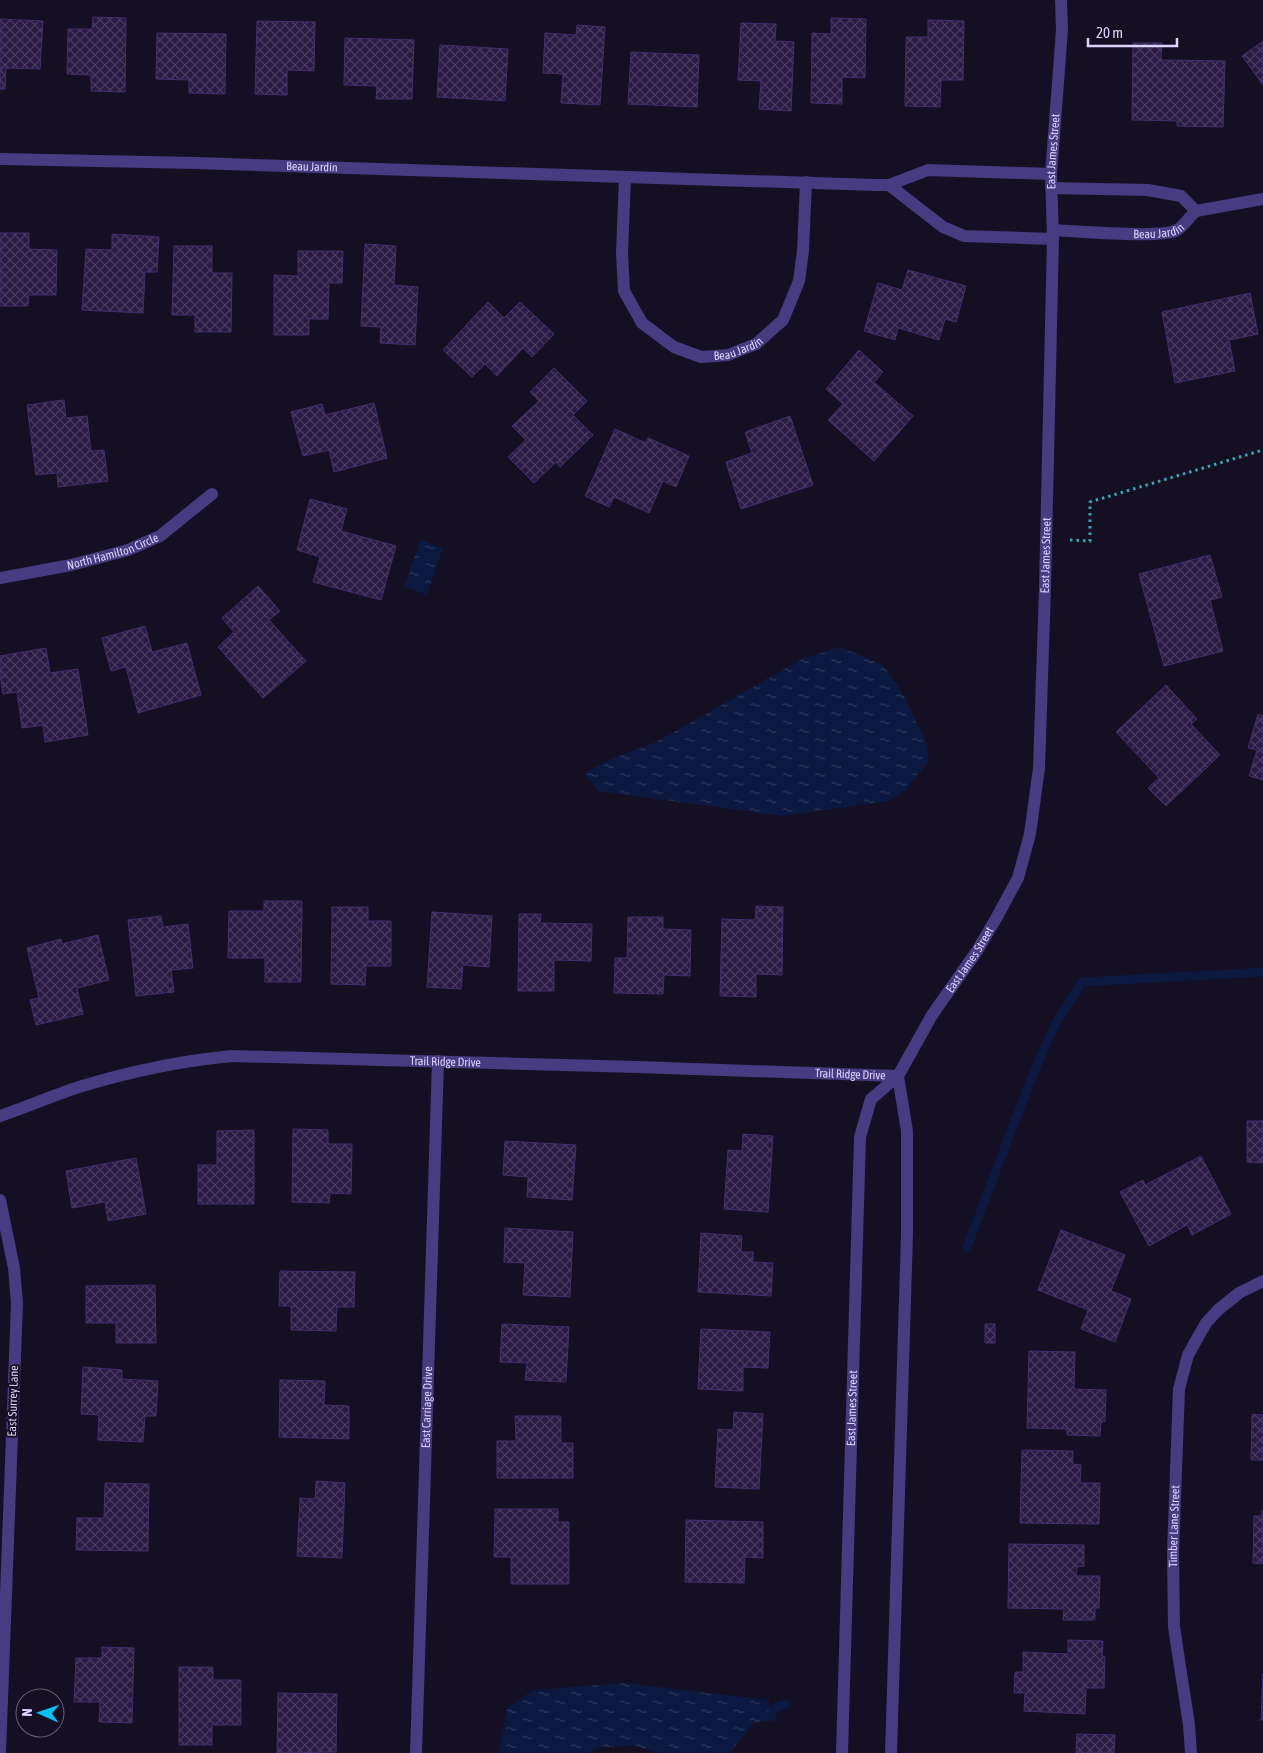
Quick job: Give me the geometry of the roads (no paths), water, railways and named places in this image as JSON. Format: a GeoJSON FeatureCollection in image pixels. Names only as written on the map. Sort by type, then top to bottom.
{"type":"FeatureCollection","features":[{"type":"Feature","properties":{"kind":"street","name":"East James Street"},"geometry":{"type":"LineString","coordinates":[[842,1753],[860,1137],[871,1099],[898,1076],[932,1015],[977,952],[998,915],[1018,878],[1030,834],[1038,768],[1053,235],[1051,174],[1062,30],[1060,0]]}},
{"type":"Feature","properties":{"kind":"street","name":"Beau Jardin"},"geometry":{"type":"LineString","coordinates":[[0,159],[195,163],[890,185],[928,170],[1051,174]]}},
{"type":"Feature","properties":{"kind":"street","name":"Beau Jardin"},"geometry":{"type":"LineString","coordinates":[[625,177],[622,253],[624,291],[642,323],[674,347],[701,357],[728,355],[756,344],[783,320],[799,280],[803,252],[806,182]]}},
{"type":"Feature","properties":{"kind":"street","name":"Beau Jardin"},"geometry":{"type":"LineString","coordinates":[[890,185],[943,227],[964,236],[1160,234],[1177,231],[1196,211],[1181,196],[1148,190],[1052,188]]}},
{"type":"Feature","properties":{"kind":"street"},"geometry":{"type":"LineString","coordinates":[[1196,211],[1263,199]]}},
{"type":"Feature","properties":{"kind":"street","name":"North Hamilton Circle"},"geometry":{"type":"LineString","coordinates":[[0,578],[71,565],[128,550],[160,536],[212,494]]}},
{"type":"Feature","properties":{"kind":"street","name":"Trail Ridge Drive"},"geometry":{"type":"LineString","coordinates":[[0,1116],[80,1087],[119,1076],[192,1060],[232,1056],[819,1072],[898,1076]]}},
{"type":"Feature","properties":{"kind":"street","name":"East Carriage Drive"},"geometry":{"type":"LineString","coordinates":[[416,1753],[438,1061]]}},
{"type":"Feature","properties":{"kind":"street"},"geometry":{"type":"LineString","coordinates":[[891,1753],[907,1225],[907,1131],[898,1076]]}},
{"type":"Feature","properties":{"kind":"street","name":"East Surrey Lane"},"geometry":{"type":"LineString","coordinates":[[0,1200],[14,1268],[17,1303],[0,1753]]}},
{"type":"Feature","properties":{"kind":"street","name":"Timber Lane Street"},"geometry":{"type":"LineString","coordinates":[[1191,1753],[1189,1725],[1174,1626],[1173,1552],[1179,1388],[1188,1354],[1206,1323],[1218,1310],[1239,1293],[1263,1280]]}},
{"type":"Feature","properties":{"kind":"water"},"geometry":{"type":"Polygon","coordinates":[[[421,540],[443,548],[427,595],[404,586],[421,540]]]}},
{"type":"Feature","properties":{"kind":"water"},"geometry":{"type":"Polygon","coordinates":[[[841,647],[883,665],[903,694],[926,742],[929,761],[906,790],[889,801],[782,816],[599,791],[584,773],[611,759],[656,742],[804,658],[841,647]]]}},
{"type":"Feature","properties":{"kind":"water"},"geometry":{"type":"Polygon","coordinates":[[[624,1683],[768,1700],[778,1720],[753,1723],[730,1753],[658,1753],[633,1745],[597,1748],[590,1753],[501,1753],[500,1744],[508,1707],[533,1690],[624,1683]]]}},
{"type":"Feature","properties":{"kind":"waterway"},"geometry":{"type":"LineString","coordinates":[[967,1247],[1033,1074],[1055,1025],[1082,982],[1263,972]]}},
{"type":"Feature","properties":{"kind":"waterway"},"geometry":{"type":"LineString","coordinates":[[773,1709],[786,1704]]}}]}
